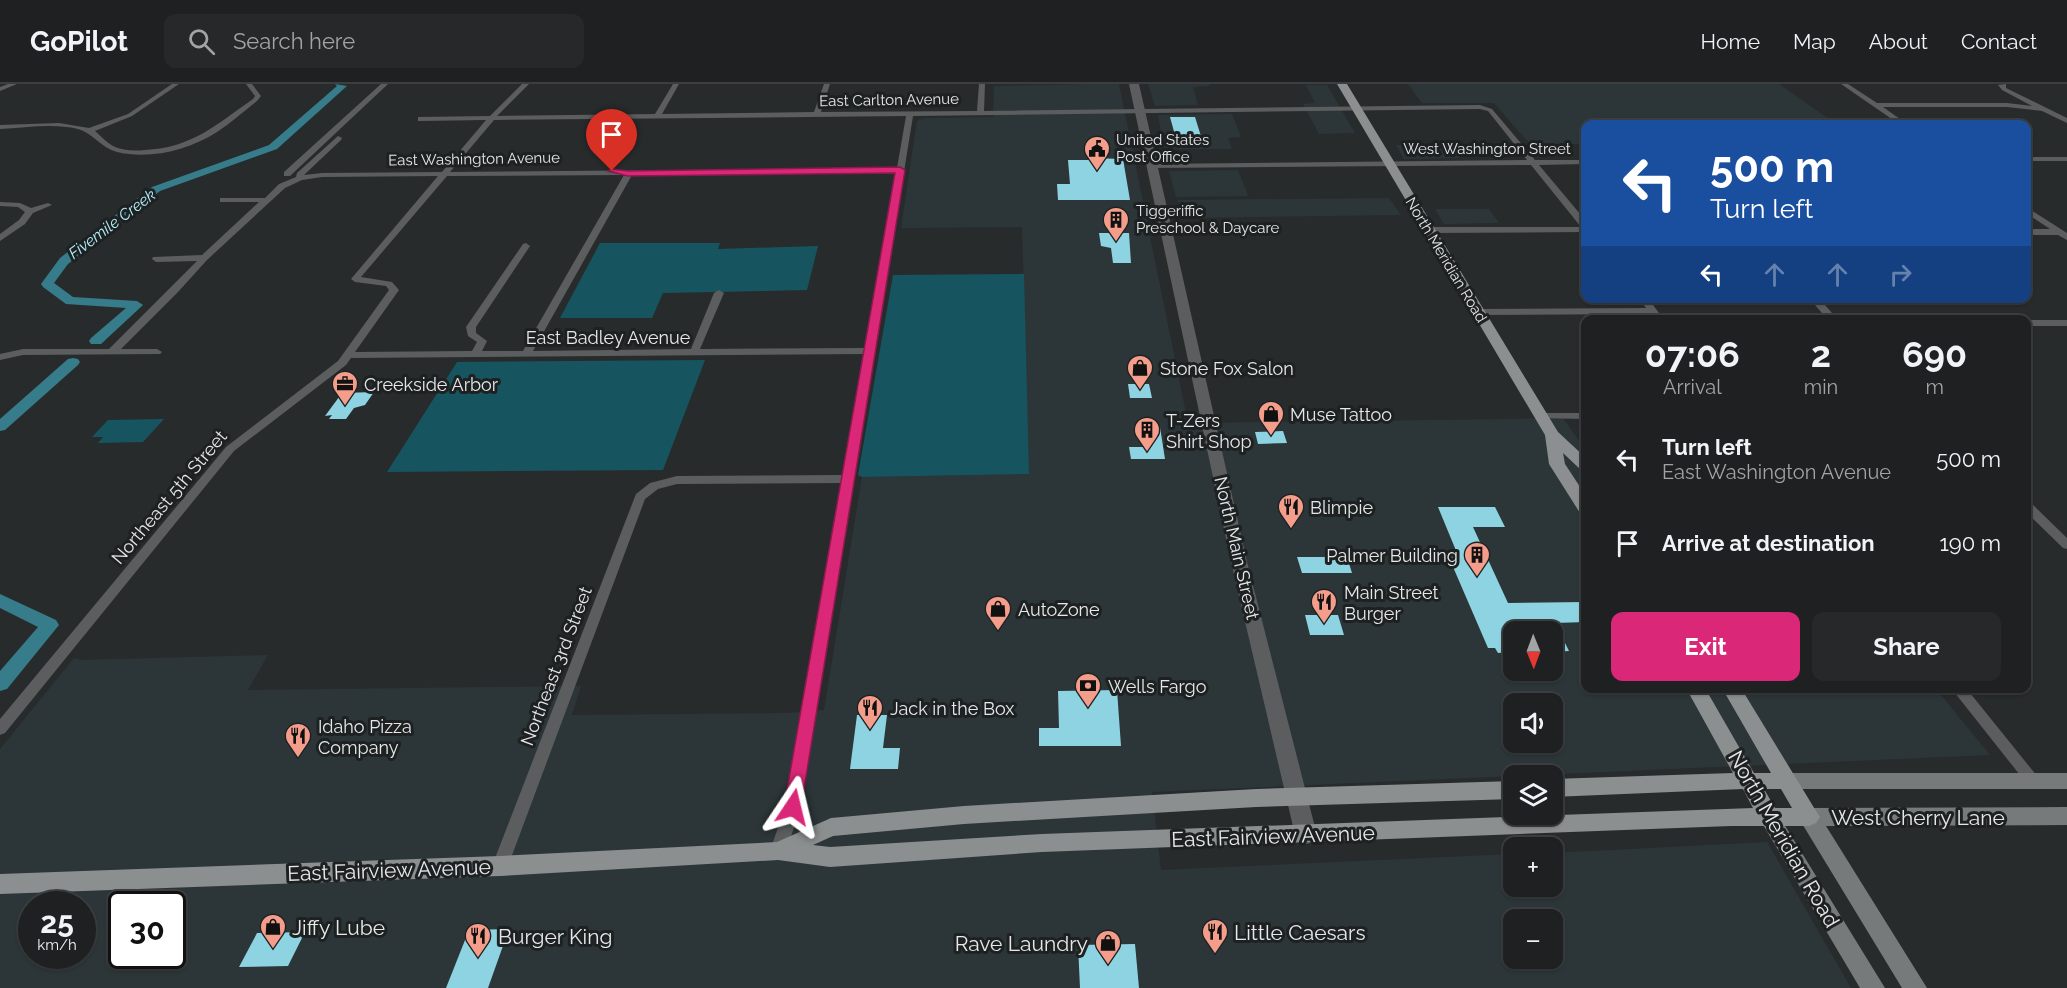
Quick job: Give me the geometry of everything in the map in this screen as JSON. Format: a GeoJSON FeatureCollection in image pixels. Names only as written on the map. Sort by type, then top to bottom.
{"type":"FeatureCollection","features":[{"type":"Feature","properties":{"kind":"main road","name":"North Meridian Road"},"geometry":{"type":"LineString","coordinates":[[1342,84],[1552,435],[1581,462]]}},
{"type":"Feature","properties":{"kind":"main road","name":"North Meridian Road"},"geometry":{"type":"LineString","coordinates":[[1552,435],[1557,464],[1581,501]]}},
{"type":"Feature","properties":{"kind":"main road","name":"North Meridian Road"},"geometry":{"type":"LineString","coordinates":[[1698,693],[1769,817],[1873,988]]}},
{"type":"Feature","properties":{"kind":"main road","name":"North Meridian Road"},"geometry":{"type":"LineString","coordinates":[[1734,693],[1916,988]]}},
{"type":"Feature","properties":{"kind":"main road"},"geometry":{"type":"LineString","coordinates":[[1563,788],[1749,781],[1788,782]]}},
{"type":"Feature","properties":{"kind":"main road","name":"West Cherry Lane"},"geometry":{"type":"LineString","coordinates":[[1788,782],[2067,781]]}},
{"type":"Feature","properties":{"kind":"main road","name":"East Fairview Avenue"},"geometry":{"type":"LineString","coordinates":[[778,851],[831,826],[1023,811],[1295,797],[1503,790]]}},
{"type":"Feature","properties":{"kind":"main road","name":"West Cherry Lane"},"geometry":{"type":"LineString","coordinates":[[1769,817],[2067,816]]}},
{"type":"Feature","properties":{"kind":"main road","name":"East Fairview Avenue"},"geometry":{"type":"LineString","coordinates":[[0,884],[500,866],[778,851],[830,857],[1042,843],[1769,817]]}},
{"type":"Feature","properties":{"kind":"street"},"geometry":{"type":"LineString","coordinates":[[0,89],[14,84]]}},
{"type":"Feature","properties":{"kind":"street"},"geometry":{"type":"LineString","coordinates":[[0,126],[68,126],[92,130],[130,115],[176,84]]}},
{"type":"Feature","properties":{"kind":"street"},"geometry":{"type":"LineString","coordinates":[[92,130],[106,144],[117,150],[137,152],[188,143],[208,135],[255,99],[258,96],[249,84]]}},
{"type":"Feature","properties":{"kind":"street"},"geometry":{"type":"LineString","coordinates":[[287,174],[385,84]]}},
{"type":"Feature","properties":{"kind":"street","name":"Northeast 5th Street"},"geometry":{"type":"LineString","coordinates":[[0,729],[230,449],[342,363],[394,290],[389,284],[355,279],[492,118],[526,84]]}},
{"type":"Feature","properties":{"kind":"street"},"geometry":{"type":"LineString","coordinates":[[657,117],[676,84]]}},
{"type":"Feature","properties":{"kind":"street"},"geometry":{"type":"LineString","coordinates":[[817,115],[827,84]]}},
{"type":"Feature","properties":{"kind":"street"},"geometry":{"type":"LineString","coordinates":[[980,112],[982,84]]}},
{"type":"Feature","properties":{"kind":"street","name":"North Main Street"},"geometry":{"type":"LineString","coordinates":[[1134,84],[1240,566],[1306,835]]}},
{"type":"Feature","properties":{"kind":"street"},"geometry":{"type":"LineString","coordinates":[[1844,84],[1897,120]]}},
{"type":"Feature","properties":{"kind":"street"},"geometry":{"type":"LineString","coordinates":[[2002,85],[2004,89],[2067,121]]}},
{"type":"Feature","properties":{"kind":"street"},"geometry":{"type":"LineString","coordinates":[[1876,105],[2007,105],[2041,109]]}},
{"type":"Feature","properties":{"kind":"street","name":"East Carlton Avenue"},"geometry":{"type":"LineString","coordinates":[[421,119],[1485,108],[1490,110],[1533,162]]}},
{"type":"Feature","properties":{"kind":"street"},"geometry":{"type":"LineString","coordinates":[[778,851],[793,807],[910,113]]}},
{"type":"Feature","properties":{"kind":"street"},"geometry":{"type":"LineString","coordinates":[[112,352],[204,258],[266,200],[282,186],[300,178],[300,175],[347,130],[340,125]]}},
{"type":"Feature","properties":{"kind":"street"},"geometry":{"type":"LineString","coordinates":[[2031,159],[2067,159]]}},
{"type":"Feature","properties":{"kind":"street"},"geometry":{"type":"LineString","coordinates":[[1533,162],[1581,222]]}},
{"type":"Feature","properties":{"kind":"street","name":"West Washington Street"},"geometry":{"type":"LineString","coordinates":[[1389,163],[1581,162]]}},
{"type":"Feature","properties":{"kind":"street"},"geometry":{"type":"LineString","coordinates":[[1152,166],[1389,163]]}},
{"type":"Feature","properties":{"kind":"street","name":"East Washington Avenue"},"geometry":{"type":"LineString","coordinates":[[300,178],[322,175],[444,173],[612,171],[628,174],[900,170]]}},
{"type":"Feature","properties":{"kind":"street"},"geometry":{"type":"LineString","coordinates":[[526,354],[628,174]]}},
{"type":"Feature","properties":{"kind":"street"},"geometry":{"type":"LineString","coordinates":[[223,200],[266,200]]}},
{"type":"Feature","properties":{"kind":"street"},"geometry":{"type":"LineString","coordinates":[[0,204],[20,205],[30,211]]}},
{"type":"Feature","properties":{"kind":"street"},"geometry":{"type":"LineString","coordinates":[[0,238],[22,222],[30,211],[48,205]]}},
{"type":"Feature","properties":{"kind":"street"},"geometry":{"type":"LineString","coordinates":[[2031,212],[2064,234]]}},
{"type":"Feature","properties":{"kind":"street"},"geometry":{"type":"LineString","coordinates":[[1428,230],[1581,228]]}},
{"type":"Feature","properties":{"kind":"street"},"geometry":{"type":"LineString","coordinates":[[2031,232],[2064,234]]}},
{"type":"Feature","properties":{"kind":"street"},"geometry":{"type":"LineString","coordinates":[[477,354],[482,341],[471,334],[471,327],[525,246]]}},
{"type":"Feature","properties":{"kind":"street"},"geometry":{"type":"LineString","coordinates":[[156,259],[204,258]]}},
{"type":"Feature","properties":{"kind":"street"},"geometry":{"type":"LineString","coordinates":[[694,353],[719,293]]}},
{"type":"Feature","properties":{"kind":"street"},"geometry":{"type":"LineString","coordinates":[[1647,303],[1656,315]]}},
{"type":"Feature","properties":{"kind":"street"},"geometry":{"type":"LineString","coordinates":[[1818,303],[1829,315]]}},
{"type":"Feature","properties":{"kind":"street"},"geometry":{"type":"LineString","coordinates":[[1477,312],[1653,311]]}},
{"type":"Feature","properties":{"kind":"street"},"geometry":{"type":"LineString","coordinates":[[2031,323],[2067,323]]}},
{"type":"Feature","properties":{"kind":"street","name":"East Badley Avenue"},"geometry":{"type":"LineString","coordinates":[[347,355],[870,351]]}},
{"type":"Feature","properties":{"kind":"street"},"geometry":{"type":"LineString","coordinates":[[0,357],[23,352],[157,352]]}},
{"type":"Feature","properties":{"kind":"street"},"geometry":{"type":"LineString","coordinates":[[1540,416],[1581,416]]}},
{"type":"Feature","properties":{"kind":"street","name":"Northeast 3rd Street"},"geometry":{"type":"LineString","coordinates":[[500,866],[640,497],[654,486],[676,480],[848,479]]}},
{"type":"Feature","properties":{"kind":"street"},"geometry":{"type":"LineString","coordinates":[[2031,511],[2067,545]]}},
{"type":"Feature","properties":{"kind":"street"},"geometry":{"type":"LineString","coordinates":[[1962,693],[2032,780]]}},
{"type":"Feature","properties":{"kind":"shaded area"},"geometry":{"type":"Polygon","coordinates":[[[1119,84],[1188,423],[1562,417],[1581,443],[1581,693],[1939,693],[1990,755],[1563,774],[1563,765],[1503,765],[1503,777],[1152,792],[1161,870],[1503,854],[1503,897],[1563,897],[1563,852],[1767,842],[1851,988],[0,988],[0,749],[74,658],[82,660],[268,655],[248,690],[581,686],[572,715],[788,713],[824,710],[862,477],[1029,474],[1022,227],[901,228],[917,121],[925,118],[993,117],[994,86],[1119,84]]]}},
{"type":"Feature","properties":{"kind":"shaded area"},"geometry":{"type":"Polygon","coordinates":[[[1148,84],[1209,84],[1210,86],[1193,87],[1198,105],[1155,106],[1148,84]]]}},
{"type":"Feature","properties":{"kind":"shaded area"},"geometry":{"type":"Polygon","coordinates":[[[1408,84],[1779,84],[1830,120],[1581,120],[1581,144],[1530,144],[1494,103],[1422,103],[1408,84]]]}},
{"type":"Feature","properties":{"kind":"shaded area"},"geometry":{"type":"Polygon","coordinates":[[[1306,85],[1327,85],[1355,133],[1319,134],[1303,104],[1315,103],[1306,85]]]}},
{"type":"Feature","properties":{"kind":"shaded area"},"geometry":{"type":"Polygon","coordinates":[[[1232,114],[1241,137],[1228,138],[1232,149],[1164,149],[1158,115],[1232,114]]]}},
{"type":"Feature","properties":{"kind":"shaded area"},"geometry":{"type":"Polygon","coordinates":[[[1396,145],[1451,145],[1460,158],[1404,159],[1396,145]]]}},
{"type":"Feature","properties":{"kind":"shaded area"},"geometry":{"type":"Polygon","coordinates":[[[1238,170],[1248,196],[1176,197],[1169,171],[1238,170]]]}},
{"type":"Feature","properties":{"kind":"shaded area"},"geometry":{"type":"Polygon","coordinates":[[[1389,198],[1401,215],[1182,218],[1178,200],[1389,198]]]}},
{"type":"Feature","properties":{"kind":"shaded area"},"geometry":{"type":"Polygon","coordinates":[[[1435,209],[1489,209],[1499,223],[1444,224],[1435,209]]]}},
{"type":"Feature","properties":{"kind":"shaded area"},"geometry":{"type":"Polygon","coordinates":[[[600,243],[720,243],[718,249],[818,246],[807,290],[663,293],[652,318],[560,318],[600,243]]]}},
{"type":"Feature","properties":{"kind":"shaded area"},"geometry":{"type":"Polygon","coordinates":[[[1024,274],[1029,474],[862,477],[858,475],[893,275],[1024,274]]]}},
{"type":"Feature","properties":{"kind":"shaded area"},"geometry":{"type":"Polygon","coordinates":[[[705,360],[663,470],[387,472],[457,362],[705,360]]]}},
{"type":"Feature","properties":{"kind":"shaded area"},"geometry":{"type":"Polygon","coordinates":[[[164,419],[143,442],[98,443],[103,437],[92,437],[108,420],[164,419]]]}},
{"type":"Feature","properties":{"kind":"building"},"geometry":{"type":"Polygon","coordinates":[[[1170,117],[1195,117],[1204,146],[1178,146],[1170,117]]]}},
{"type":"Feature","properties":{"kind":"building","name":"United States Post Office"},"geometry":{"type":"Polygon","coordinates":[[[1089,158],[1123,159],[1130,200],[1058,200],[1057,184],[1070,184],[1068,160],[1089,160],[1089,158]]]}},
{"type":"Feature","properties":{"kind":"building"},"geometry":{"type":"Polygon","coordinates":[[[1099,233],[1129,233],[1131,263],[1113,263],[1111,248],[1101,246],[1099,233]]]}},
{"type":"Feature","properties":{"kind":"building","name":"Stone Fox Salon"},"geometry":{"type":"Polygon","coordinates":[[[1128,384],[1149,384],[1152,398],[1130,398],[1128,384]]]}},
{"type":"Feature","properties":{"kind":"building","name":"Creekside Arbor"},"geometry":{"type":"Polygon","coordinates":[[[374,392],[365,405],[354,408],[346,419],[329,419],[332,415],[325,416],[342,393],[374,392]]]}},
{"type":"Feature","properties":{"kind":"building"},"geometry":{"type":"Polygon","coordinates":[[[1143,427],[1160,427],[1165,459],[1131,459],[1129,447],[1146,447],[1143,427]]]}},
{"type":"Feature","properties":{"kind":"building","name":"Muse Tattoo"},"geometry":{"type":"Polygon","coordinates":[[[1283,431],[1287,443],[1258,444],[1255,432],[1283,431]]]}},
{"type":"Feature","properties":{"kind":"building","name":"Palmer Building"},"geometry":{"type":"Polygon","coordinates":[[[1438,507],[1495,507],[1505,527],[1473,527],[1508,603],[1581,602],[1581,622],[1503,621],[1503,653],[1498,653],[1495,648],[1488,648],[1447,553],[1457,553],[1438,507]]]}},
{"type":"Feature","properties":{"kind":"building"},"geometry":{"type":"Polygon","coordinates":[[[1297,557],[1347,557],[1352,573],[1302,573],[1297,557]]]}},
{"type":"Feature","properties":{"kind":"building","name":"Main Street Burger"},"geometry":{"type":"Polygon","coordinates":[[[1305,615],[1338,615],[1344,635],[1310,635],[1305,615]]]}},
{"type":"Feature","properties":{"kind":"building","name":"Palmer Building"},"geometry":{"type":"Polygon","coordinates":[[[1563,639],[1569,651],[1563,651],[1563,639]]]}},
{"type":"Feature","properties":{"kind":"building","name":"Wells Fargo"},"geometry":{"type":"Polygon","coordinates":[[[1117,690],[1121,746],[1039,746],[1039,728],[1059,728],[1058,691],[1117,690]]]}},
{"type":"Feature","properties":{"kind":"building","name":"Jack in the Box"},"geometry":{"type":"Polygon","coordinates":[[[857,715],[887,715],[883,748],[900,748],[898,769],[850,769],[857,715]]]}},
{"type":"Feature","properties":{"kind":"building","name":"Burger King"},"geometry":{"type":"Polygon","coordinates":[[[509,929],[488,988],[446,988],[469,930],[509,929]]]}},
{"type":"Feature","properties":{"kind":"building","name":"Jiffy Lube"},"geometry":{"type":"Polygon","coordinates":[[[305,932],[288,966],[239,967],[257,933],[305,932]]]}},
{"type":"Feature","properties":{"kind":"building","name":"Rave Laundry"},"geometry":{"type":"Polygon","coordinates":[[[1135,944],[1139,988],[1080,988],[1078,945],[1135,944]]]}},
{"type":"Feature","properties":{"kind":"waterway","name":"Fivemile Creek"},"geometry":{"type":"LineString","coordinates":[[96,341],[137,305],[70,301],[47,284],[64,261],[156,189],[273,147],[342,86],[340,84]]}},
{"type":"Feature","properties":{"kind":"waterway","name":"Fivemile Creek"},"geometry":{"type":"LineString","coordinates":[[0,427],[73,362]]}},
{"type":"Feature","properties":{"kind":"waterway","name":"Fivemile Creek"},"geometry":{"type":"LineString","coordinates":[[0,600],[50,625],[0,684]]}},
{"type":"Feature","properties":{"kind":"place","name":"United States Post Office"},"geometry":{"type":"Point","coordinates":[1097,172]}},
{"type":"Feature","properties":{"kind":"place","name":"Tiggeriffic Preschool & Daycare"},"geometry":{"type":"Point","coordinates":[1116,243]}},
{"type":"Feature","properties":{"kind":"place","name":"Stone Fox Salon"},"geometry":{"type":"Point","coordinates":[1140,391]}},
{"type":"Feature","properties":{"kind":"place","name":"Creekside Arbor"},"geometry":{"type":"Point","coordinates":[345,407]}},
{"type":"Feature","properties":{"kind":"place","name":"Muse Tattoo"},"geometry":{"type":"Point","coordinates":[1271,437]}},
{"type":"Feature","properties":{"kind":"place","name":"T-Zers Shirt Shop"},"geometry":{"type":"Point","coordinates":[1147,453]}},
{"type":"Feature","properties":{"kind":"place","name":"Blimpie"},"geometry":{"type":"Point","coordinates":[1291,530]}},
{"type":"Feature","properties":{"kind":"place","name":"Palmer Building"},"geometry":{"type":"Point","coordinates":[1477,578]}},
{"type":"Feature","properties":{"kind":"place","name":"Main Street Burger"},"geometry":{"type":"Point","coordinates":[1324,625]}},
{"type":"Feature","properties":{"kind":"place","name":"AutoZone"},"geometry":{"type":"Point","coordinates":[998,632]}},
{"type":"Feature","properties":{"kind":"place","name":"Wells Fargo"},"geometry":{"type":"Point","coordinates":[1088,709]}},
{"type":"Feature","properties":{"kind":"place","name":"Jack in the Box"},"geometry":{"type":"Point","coordinates":[870,731]}},
{"type":"Feature","properties":{"kind":"place","name":"Idaho Pizza Company"},"geometry":{"type":"Point","coordinates":[298,759]}},
{"type":"Feature","properties":{"kind":"place","name":"Jiffy Lube"},"geometry":{"type":"Point","coordinates":[273,950]}},
{"type":"Feature","properties":{"kind":"place","name":"Little Caesars"},"geometry":{"type":"Point","coordinates":[1215,955]}},
{"type":"Feature","properties":{"kind":"place","name":"Burger King"},"geometry":{"type":"Point","coordinates":[478,959]}},
{"type":"Feature","properties":{"kind":"place","name":"Rave Laundry"},"geometry":{"type":"Point","coordinates":[1108,966]}},
{"type":"Feature","properties":{"kind":"route"},"geometry":{"type":"LineString","coordinates":[[612,171],[628,174],[900,170],[793,807]]}}]}
